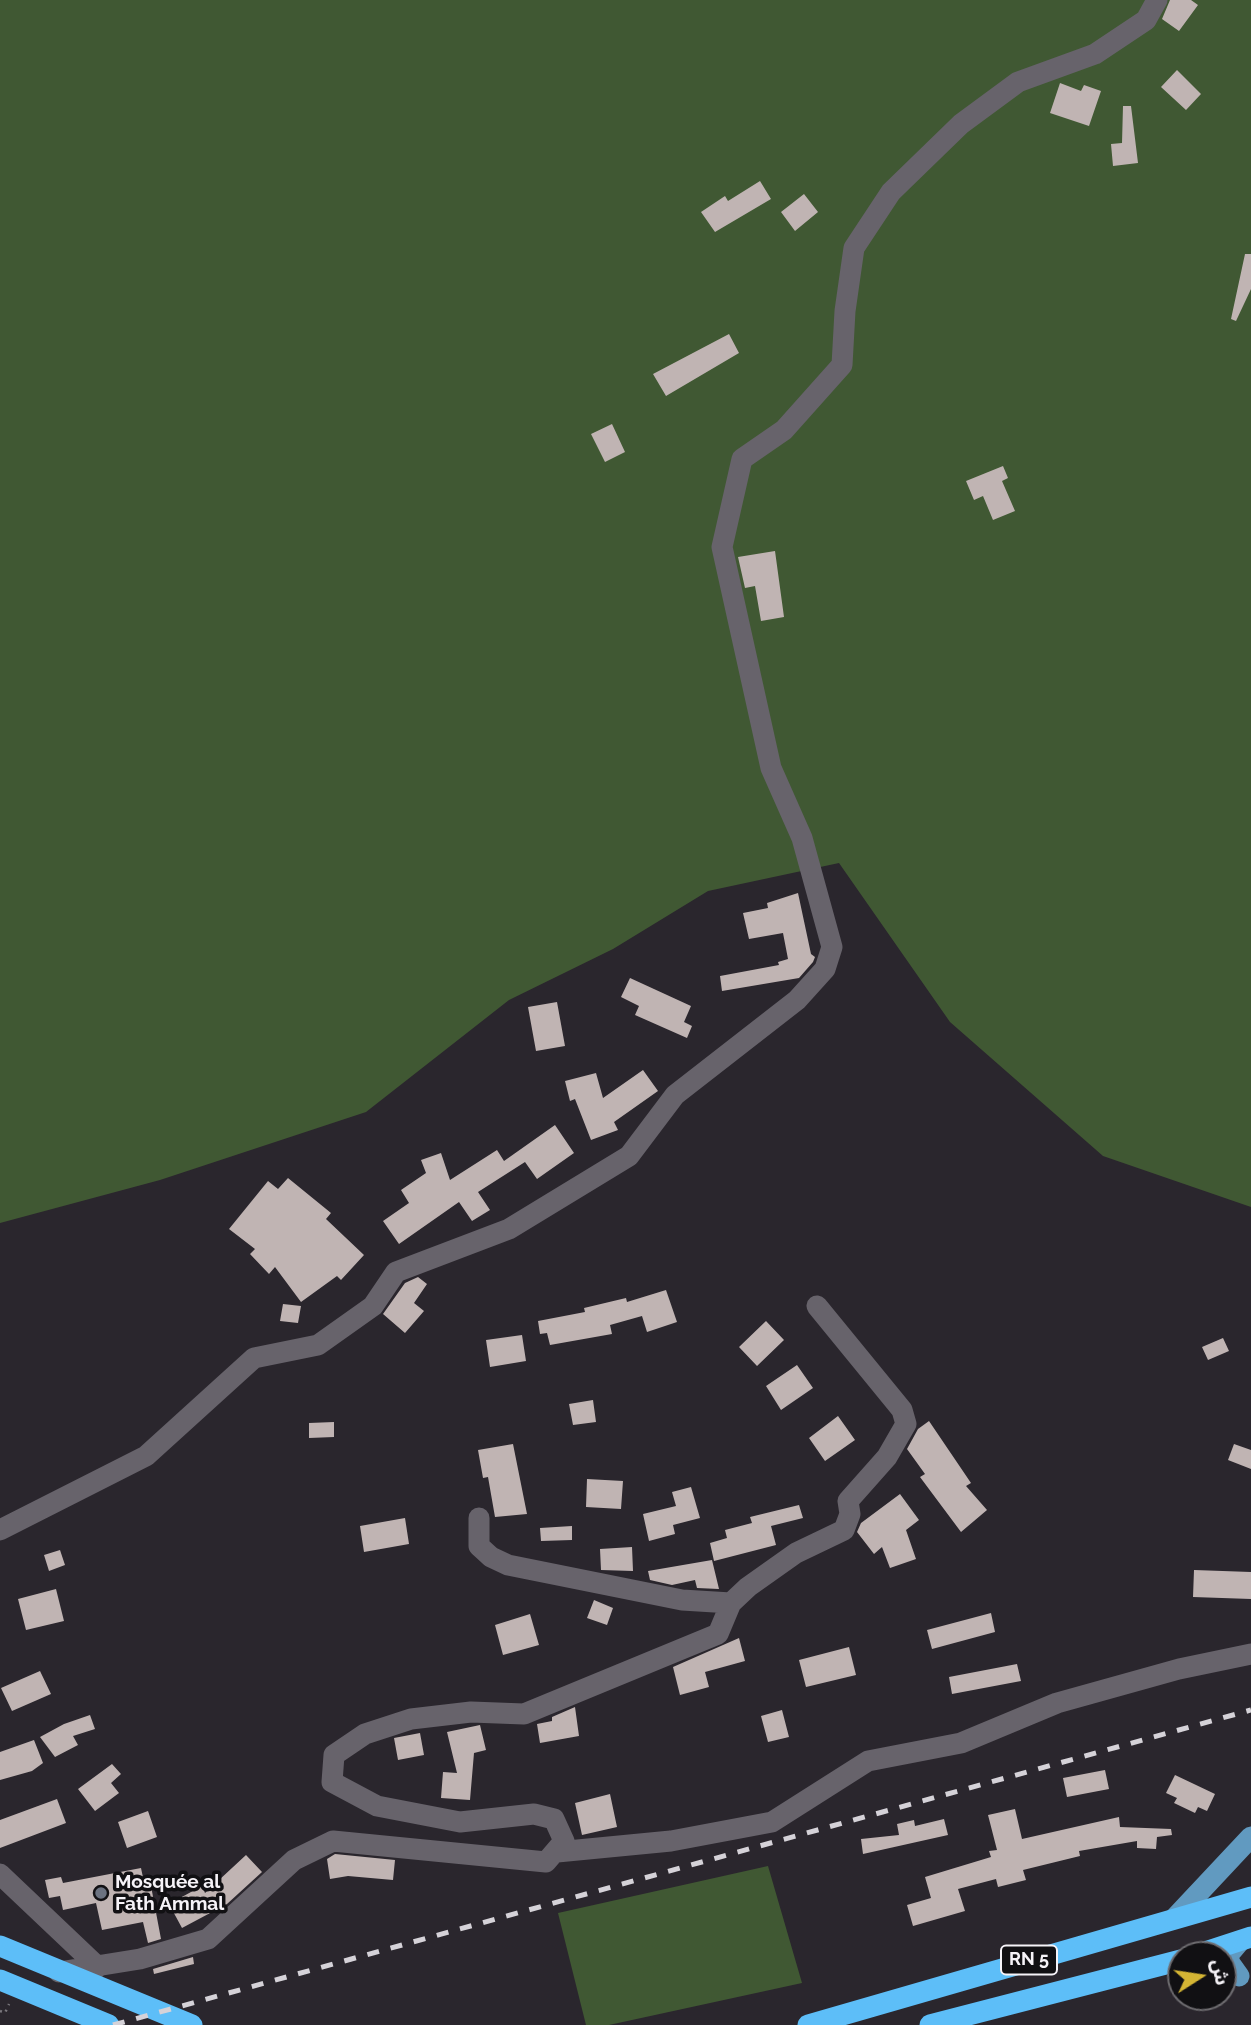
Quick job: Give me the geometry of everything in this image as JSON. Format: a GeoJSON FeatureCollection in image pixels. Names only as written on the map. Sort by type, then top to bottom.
{"type":"FeatureCollection","features":[{"type":"Feature","properties":{"kind":"highway","name":"RN 5"},"geometry":{"type":"LineString","coordinates":[[808,2025],[1251,1898]]}},
{"type":"Feature","properties":{"kind":"highway"},"geometry":{"type":"LineString","coordinates":[[0,1946],[59,1972],[90,1973],[192,2025]]}},
{"type":"Feature","properties":{"kind":"highway","name":"RN 5"},"geometry":{"type":"LineString","coordinates":[[930,2025],[1167,1964]]}},
{"type":"Feature","properties":{"kind":"highway"},"geometry":{"type":"LineString","coordinates":[[0,1980],[109,2025]]}},
{"type":"Feature","properties":{"kind":"main road"},"geometry":{"type":"LineString","coordinates":[[1175,1918],[1251,1837]]}},
{"type":"Feature","properties":{"kind":"main road"},"geometry":{"type":"LineString","coordinates":[[1238,1976],[1229,1962],[1229,1954],[1245,1939]]}},
{"type":"Feature","properties":{"kind":"main road"},"geometry":{"type":"LineString","coordinates":[[1146,1971],[1167,1971]]}},
{"type":"Feature","properties":{"kind":"street"},"geometry":{"type":"LineString","coordinates":[[0,1530],[146,1456],[254,1358],[318,1345],[373,1306],[396,1272],[509,1229],[629,1156],[675,1095],[797,1000],[825,969],[832,947],[802,838],[771,768],[722,547],[743,459],[784,430],[842,365],[845,311],[854,248],[891,192],[961,124],[1018,82],[1095,54],[1146,20],[1157,0]]}},
{"type":"Feature","properties":{"kind":"street"},"geometry":{"type":"LineString","coordinates":[[0,1874],[90,1973],[208,1939],[294,1860],[333,1841],[546,1862],[557,1852],[564,1840],[554,1819],[534,1814],[460,1822],[377,1806],[332,1782],[334,1755],[365,1734],[411,1719],[471,1712],[524,1714],[718,1633],[731,1603],[748,1587],[796,1553],[844,1530],[850,1514],[848,1501],[887,1457],[906,1424],[902,1409],[817,1306]]}},
{"type":"Feature","properties":{"kind":"street"},"geometry":{"type":"LineString","coordinates":[[479,1518],[479,1546],[491,1557],[508,1566],[682,1600],[731,1603]]}},
{"type":"Feature","properties":{"kind":"street"},"geometry":{"type":"LineString","coordinates":[[557,1852],[671,1841],[772,1822],[868,1761],[961,1742],[1057,1703],[1179,1669],[1251,1654]]}},
{"type":"Feature","properties":{"kind":"path"},"geometry":{"type":"LineString","coordinates":[[0,2011],[5,2013]]}},
{"type":"Feature","properties":{"kind":"green space"},"geometry":{"type":"Polygon","coordinates":[[[0,0],[1251,0],[1251,1207],[1103,1156],[950,1022],[839,863],[708,891],[613,949],[509,1000],[366,1112],[160,1180],[0,1223],[0,0]]]}},
{"type":"Feature","properties":{"kind":"green space"},"geometry":{"type":"Polygon","coordinates":[[[768,1866],[802,1983],[609,2025],[586,2025],[558,1913],[768,1866]]]}},
{"type":"Feature","properties":{"kind":"building"},"geometry":{"type":"Polygon","coordinates":[[[1170,0],[1191,0],[1198,5],[1179,31],[1162,19],[1170,0]]]}},
{"type":"Feature","properties":{"kind":"building"},"geometry":{"type":"Polygon","coordinates":[[[1177,70],[1201,94],[1186,110],[1161,87],[1177,70]]]}},
{"type":"Feature","properties":{"kind":"building"},"geometry":{"type":"Polygon","coordinates":[[[1060,83],[1081,91],[1084,85],[1101,91],[1089,126],[1050,113],[1060,83]]]}},
{"type":"Feature","properties":{"kind":"building"},"geometry":{"type":"Polygon","coordinates":[[[1123,106],[1131,106],[1138,163],[1113,166],[1111,144],[1122,143],[1123,106]]]}},
{"type":"Feature","properties":{"kind":"building"},"geometry":{"type":"Polygon","coordinates":[[[760,181],[771,199],[715,232],[701,212],[725,196],[728,201],[760,181]]]}},
{"type":"Feature","properties":{"kind":"building"},"geometry":{"type":"Polygon","coordinates":[[[804,194],[818,212],[795,231],[781,212],[804,194]]]}},
{"type":"Feature","properties":{"kind":"building"},"geometry":{"type":"Polygon","coordinates":[[[1245,254],[1251,254],[1251,289],[1236,321],[1231,319],[1245,254]]]}},
{"type":"Feature","properties":{"kind":"building"},"geometry":{"type":"Polygon","coordinates":[[[729,334],[739,353],[666,396],[653,374],[729,334]]]}},
{"type":"Feature","properties":{"kind":"building"},"geometry":{"type":"Polygon","coordinates":[[[612,424],[625,452],[605,462],[591,434],[612,424]]]}},
{"type":"Feature","properties":{"kind":"building"},"geometry":{"type":"Polygon","coordinates":[[[1003,466],[1008,478],[1002,481],[1015,511],[993,520],[983,496],[974,500],[966,481],[1003,466]]]}},
{"type":"Feature","properties":{"kind":"building"},"geometry":{"type":"Polygon","coordinates":[[[775,551],[784,617],[761,621],[755,586],[745,588],[738,557],[775,551]]]}},
{"type":"Feature","properties":{"kind":"building"},"geometry":{"type":"Polygon","coordinates":[[[798,893],[811,954],[815,957],[813,962],[799,978],[722,991],[720,976],[779,965],[778,962],[788,959],[783,933],[749,939],[743,913],[768,908],[767,903],[798,893]]]}},
{"type":"Feature","properties":{"kind":"building"},"geometry":{"type":"Polygon","coordinates":[[[630,978],[691,1006],[684,1022],[692,1026],[687,1038],[635,1015],[639,1006],[621,997],[630,978]]]}},
{"type":"Feature","properties":{"kind":"building"},"geometry":{"type":"Polygon","coordinates":[[[557,1002],[565,1046],[536,1051],[528,1007],[557,1002]]]}},
{"type":"Feature","properties":{"kind":"building"},"geometry":{"type":"Polygon","coordinates":[[[643,1070],[658,1091],[614,1122],[618,1130],[591,1140],[575,1099],[570,1101],[565,1081],[596,1073],[603,1098],[643,1070]]]}},
{"type":"Feature","properties":{"kind":"building"},"geometry":{"type":"Polygon","coordinates":[[[555,1125],[574,1153],[537,1179],[525,1162],[478,1192],[490,1210],[472,1221],[459,1202],[399,1244],[383,1221],[409,1203],[401,1190],[426,1173],[421,1160],[441,1153],[450,1180],[497,1150],[504,1161],[555,1125]]]}},
{"type":"Feature","properties":{"kind":"building"},"geometry":{"type":"Polygon","coordinates":[[[288,1178],[331,1213],[326,1219],[364,1255],[341,1280],[337,1276],[301,1302],[275,1267],[269,1274],[250,1254],[255,1249],[229,1229],[268,1181],[278,1189],[288,1178]]]}},
{"type":"Feature","properties":{"kind":"building"},"geometry":{"type":"Polygon","coordinates":[[[418,1277],[427,1284],[414,1303],[424,1311],[405,1333],[383,1314],[405,1283],[418,1277]]]}},
{"type":"Feature","properties":{"kind":"building"},"geometry":{"type":"Polygon","coordinates":[[[666,1290],[677,1322],[647,1332],[642,1316],[610,1325],[612,1334],[550,1345],[547,1333],[540,1334],[538,1321],[585,1312],[584,1308],[626,1298],[627,1302],[666,1290]]]}},
{"type":"Feature","properties":{"kind":"building"},"geometry":{"type":"Polygon","coordinates":[[[283,1304],[301,1306],[298,1323],[280,1321],[283,1304]]]}},
{"type":"Feature","properties":{"kind":"building"},"geometry":{"type":"Polygon","coordinates":[[[766,1321],[784,1340],[757,1366],[739,1347],[766,1321]]]}},
{"type":"Feature","properties":{"kind":"building"},"geometry":{"type":"Polygon","coordinates":[[[522,1335],[526,1361],[490,1367],[486,1340],[522,1335]]]}},
{"type":"Feature","properties":{"kind":"building"},"geometry":{"type":"Polygon","coordinates":[[[1223,1338],[1229,1351],[1208,1360],[1202,1347],[1223,1338]]]}},
{"type":"Feature","properties":{"kind":"building"},"geometry":{"type":"Polygon","coordinates":[[[797,1365],[813,1388],[781,1410],[766,1386],[797,1365]]]}},
{"type":"Feature","properties":{"kind":"building"},"geometry":{"type":"Polygon","coordinates":[[[593,1400],[596,1422],[573,1425],[569,1404],[593,1400]]]}},
{"type":"Feature","properties":{"kind":"building"},"geometry":{"type":"Polygon","coordinates":[[[838,1416],[855,1440],[825,1461],[809,1438],[838,1416]]]}},
{"type":"Feature","properties":{"kind":"building"},"geometry":{"type":"Polygon","coordinates":[[[929,1421],[971,1483],[966,1486],[987,1510],[961,1532],[920,1477],[925,1474],[907,1449],[918,1429],[929,1421]]]}},
{"type":"Feature","properties":{"kind":"building"},"geometry":{"type":"Polygon","coordinates":[[[334,1422],[334,1437],[309,1438],[309,1423],[334,1422]]]}},
{"type":"Feature","properties":{"kind":"building"},"geometry":{"type":"Polygon","coordinates":[[[513,1444],[527,1514],[495,1517],[488,1477],[483,1478],[478,1450],[513,1444]]]}},
{"type":"Feature","properties":{"kind":"building"},"geometry":{"type":"Polygon","coordinates":[[[1234,1444],[1251,1450],[1251,1469],[1228,1460],[1234,1444]]]}},
{"type":"Feature","properties":{"kind":"building"},"geometry":{"type":"Polygon","coordinates":[[[587,1479],[623,1481],[621,1509],[586,1507],[587,1479]]]}},
{"type":"Feature","properties":{"kind":"building"},"geometry":{"type":"Polygon","coordinates":[[[691,1487],[700,1518],[673,1525],[675,1534],[649,1541],[643,1514],[676,1506],[672,1492],[691,1487]]]}},
{"type":"Feature","properties":{"kind":"building"},"geometry":{"type":"Polygon","coordinates":[[[900,1494],[919,1520],[906,1530],[916,1559],[890,1568],[882,1547],[874,1554],[857,1532],[861,1523],[900,1494]]]}},
{"type":"Feature","properties":{"kind":"building"},"geometry":{"type":"Polygon","coordinates":[[[799,1505],[803,1518],[771,1526],[776,1545],[714,1561],[710,1543],[727,1538],[725,1530],[752,1523],[750,1517],[799,1505]]]}},
{"type":"Feature","properties":{"kind":"building"},"geometry":{"type":"Polygon","coordinates":[[[405,1518],[409,1544],[364,1552],[360,1526],[405,1518]]]}},
{"type":"Feature","properties":{"kind":"building"},"geometry":{"type":"Polygon","coordinates":[[[572,1526],[572,1540],[541,1541],[540,1528],[572,1526]]]}},
{"type":"Feature","properties":{"kind":"building"},"geometry":{"type":"Polygon","coordinates":[[[632,1547],[633,1571],[601,1570],[600,1549],[632,1547]]]}},
{"type":"Feature","properties":{"kind":"building"},"geometry":{"type":"Polygon","coordinates":[[[60,1550],[65,1565],[49,1571],[44,1555],[60,1550]]]}},
{"type":"Feature","properties":{"kind":"building"},"geometry":{"type":"Polygon","coordinates":[[[712,1560],[719,1589],[697,1588],[695,1580],[672,1585],[650,1580],[648,1571],[712,1560]]]}},
{"type":"Feature","properties":{"kind":"building"},"geometry":{"type":"Polygon","coordinates":[[[1194,1570],[1251,1572],[1251,1599],[1193,1597],[1194,1570]]]}},
{"type":"Feature","properties":{"kind":"building"},"geometry":{"type":"Polygon","coordinates":[[[56,1589],[64,1621],[26,1630],[18,1599],[56,1589]]]}},
{"type":"Feature","properties":{"kind":"building"},"geometry":{"type":"Polygon","coordinates":[[[594,1600],[613,1608],[607,1625],[587,1618],[594,1600]]]}},
{"type":"Feature","properties":{"kind":"building"},"geometry":{"type":"Polygon","coordinates":[[[991,1613],[995,1632],[932,1649],[927,1630],[991,1613]]]}},
{"type":"Feature","properties":{"kind":"building"},"geometry":{"type":"Polygon","coordinates":[[[530,1614],[539,1645],[503,1655],[495,1625],[530,1614]]]}},
{"type":"Feature","properties":{"kind":"building"},"geometry":{"type":"Polygon","coordinates":[[[739,1638],[745,1661],[705,1672],[709,1687],[680,1695],[673,1667],[739,1638]]]}},
{"type":"Feature","properties":{"kind":"building"},"geometry":{"type":"Polygon","coordinates":[[[849,1647],[856,1675],[806,1687],[799,1660],[849,1647]]]}},
{"type":"Feature","properties":{"kind":"building"},"geometry":{"type":"Polygon","coordinates":[[[1017,1664],[1021,1681],[952,1694],[949,1677],[1017,1664]]]}},
{"type":"Feature","properties":{"kind":"building"},"geometry":{"type":"Polygon","coordinates":[[[40,1671],[51,1694],[12,1711],[1,1688],[40,1671]]]}},
{"type":"Feature","properties":{"kind":"building"},"geometry":{"type":"Polygon","coordinates":[[[575,1707],[579,1736],[540,1743],[537,1724],[552,1721],[552,1717],[575,1707]]]}},
{"type":"Feature","properties":{"kind":"building"},"geometry":{"type":"Polygon","coordinates":[[[782,1710],[789,1737],[768,1742],[761,1716],[782,1710]]]}},
{"type":"Feature","properties":{"kind":"building"},"geometry":{"type":"Polygon","coordinates":[[[90,1715],[95,1729],[73,1736],[78,1745],[55,1757],[40,1737],[64,1724],[90,1715]]]}},
{"type":"Feature","properties":{"kind":"building"},"geometry":{"type":"Polygon","coordinates":[[[480,1725],[486,1750],[474,1753],[470,1800],[441,1798],[443,1772],[457,1773],[447,1732],[480,1725]]]}},
{"type":"Feature","properties":{"kind":"building"},"geometry":{"type":"Polygon","coordinates":[[[420,1733],[424,1755],[398,1760],[394,1738],[420,1733]]]}},
{"type":"Feature","properties":{"kind":"building"},"geometry":{"type":"Polygon","coordinates":[[[34,1740],[43,1763],[32,1771],[0,1780],[0,1752],[34,1740]]]}},
{"type":"Feature","properties":{"kind":"building"},"geometry":{"type":"Polygon","coordinates":[[[112,1764],[121,1774],[111,1783],[119,1793],[95,1811],[78,1789],[112,1764]]]}},
{"type":"Feature","properties":{"kind":"building"},"geometry":{"type":"Polygon","coordinates":[[[1105,1770],[1109,1789],[1067,1797],[1063,1778],[1105,1770]]]}},
{"type":"Feature","properties":{"kind":"building"},"geometry":{"type":"Polygon","coordinates":[[[1175,1775],[1215,1794],[1207,1811],[1198,1807],[1195,1813],[1174,1803],[1177,1798],[1166,1793],[1175,1775]]]}},
{"type":"Feature","properties":{"kind":"building"},"geometry":{"type":"Polygon","coordinates":[[[610,1794],[617,1827],[582,1835],[575,1803],[610,1794]]]}},
{"type":"Feature","properties":{"kind":"building"},"geometry":{"type":"Polygon","coordinates":[[[57,1799],[66,1823],[0,1848],[0,1820],[57,1799]]]}},
{"type":"Feature","properties":{"kind":"building"},"geometry":{"type":"Polygon","coordinates":[[[1015,1809],[1022,1839],[1119,1817],[1120,1827],[1171,1829],[1172,1835],[1157,1837],[1156,1849],[1137,1848],[1137,1841],[1079,1851],[1080,1856],[1023,1870],[1026,1880],[998,1887],[996,1879],[958,1889],[965,1911],[913,1926],[907,1905],[931,1898],[925,1877],[991,1857],[989,1851],[997,1850],[988,1815],[1015,1809]]]}},
{"type":"Feature","properties":{"kind":"building"},"geometry":{"type":"Polygon","coordinates":[[[148,1811],[157,1837],[127,1848],[118,1822],[148,1811]]]}},
{"type":"Feature","properties":{"kind":"building"},"geometry":{"type":"Polygon","coordinates":[[[944,1819],[948,1835],[863,1854],[861,1839],[899,1835],[897,1824],[914,1820],[915,1826],[944,1819]]]}},
{"type":"Feature","properties":{"kind":"building"},"geometry":{"type":"Polygon","coordinates":[[[335,1854],[395,1860],[393,1880],[348,1876],[330,1879],[327,1859],[335,1854]]]}},
{"type":"Feature","properties":{"kind":"building"},"geometry":{"type":"Polygon","coordinates":[[[246,1855],[262,1872],[227,1904],[182,1928],[169,1904],[202,1886],[205,1893],[246,1855]]]}},
{"type":"Feature","properties":{"kind":"building","name":"Mosquée al Fath Ammal"},"geometry":{"type":"Polygon","coordinates":[[[141,1868],[145,1887],[151,1886],[161,1939],[148,1943],[143,1922],[102,1930],[96,1903],[63,1910],[60,1896],[49,1898],[45,1880],[61,1877],[63,1883],[141,1868]]]}},
{"type":"Feature","properties":{"kind":"building"},"geometry":{"type":"Polygon","coordinates":[[[193,1957],[194,1964],[154,1974],[153,1969],[193,1957]]]}},
{"type":"Feature","properties":{"kind":"railway"},"geometry":{"type":"LineString","coordinates":[[113,2025],[1251,1710]]}},
{"type":"Feature","properties":{"kind":"place","name":"Mosquée al Fath Ammal"},"geometry":{"type":"Point","coordinates":[101,1893]}}]}
